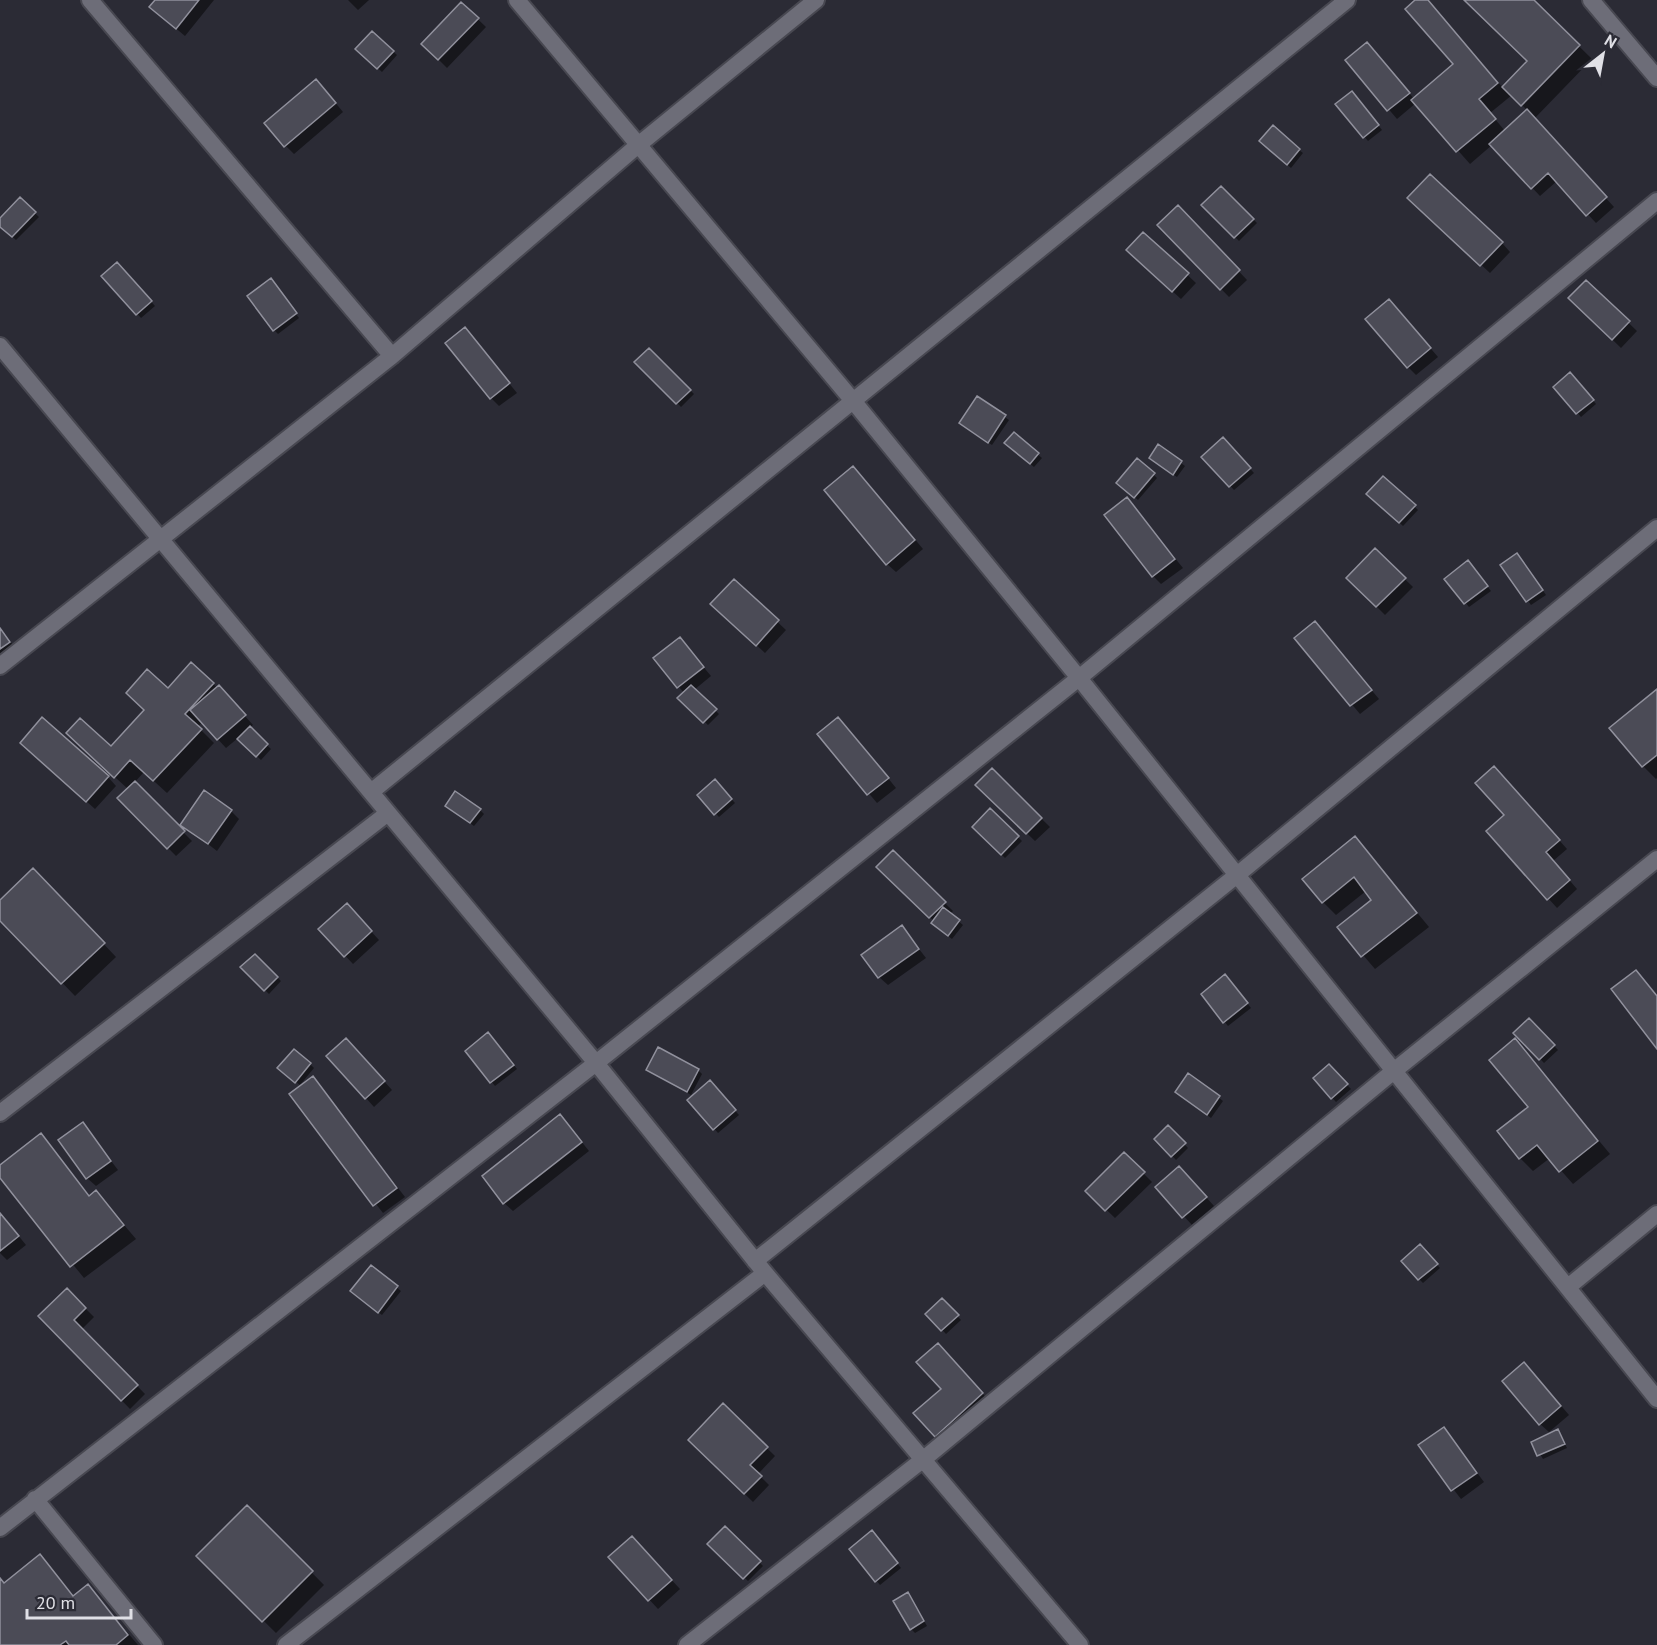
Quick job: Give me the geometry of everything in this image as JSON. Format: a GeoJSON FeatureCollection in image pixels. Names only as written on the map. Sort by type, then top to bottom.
{"type":"FeatureCollection","features":[{"type":"Feature","properties":{"kind":"street"},"geometry":{"type":"LineString","coordinates":[[90,0],[392,356]]}},
{"type":"Feature","properties":{"kind":"street"},"geometry":{"type":"LineString","coordinates":[[517,0],[637,146],[854,402],[1079,678],[1657,1399]]}},
{"type":"Feature","properties":{"kind":"street"},"geometry":{"type":"LineString","coordinates":[[0,666],[392,356],[637,146],[816,0]]}},
{"type":"Feature","properties":{"kind":"street"},"geometry":{"type":"LineString","coordinates":[[370,792],[854,402],[1347,0]]}},
{"type":"Feature","properties":{"kind":"street"},"geometry":{"type":"LineString","coordinates":[[1591,0],[1657,78]]}},
{"type":"Feature","properties":{"kind":"street"},"geometry":{"type":"LineString","coordinates":[[0,1528],[596,1063],[1079,678],[1657,201]]}},
{"type":"Feature","properties":{"kind":"street"},"geometry":{"type":"LineString","coordinates":[[0,346],[596,1063],[760,1267],[925,1458],[1080,1645]]}},
{"type":"Feature","properties":{"kind":"street"},"geometry":{"type":"LineString","coordinates":[[286,1645],[760,1267],[1657,528]]}},
{"type":"Feature","properties":{"kind":"street"},"geometry":{"type":"LineString","coordinates":[[0,1113],[388,813]]}},
{"type":"Feature","properties":{"kind":"street"},"geometry":{"type":"LineString","coordinates":[[687,1645],[925,1458],[1395,1070],[1657,859]]}},
{"type":"Feature","properties":{"kind":"street"},"geometry":{"type":"LineString","coordinates":[[1568,1287],[1657,1214]]}},
{"type":"Feature","properties":{"kind":"street"},"geometry":{"type":"LineString","coordinates":[[35,1499],[154,1645]]}},
{"type":"Feature","properties":{"kind":"building"},"geometry":{"type":"Polygon","coordinates":[[[155,0],[199,0],[176,29],[149,7],[155,0]]]}},
{"type":"Feature","properties":{"kind":"building"},"geometry":{"type":"Polygon","coordinates":[[[1415,0],[1428,0],[1498,83],[1479,99],[1496,119],[1456,152],[1411,100],[1453,64],[1405,9],[1415,0]]]}},
{"type":"Feature","properties":{"kind":"building"},"geometry":{"type":"Polygon","coordinates":[[[1464,0],[1534,0],[1580,45],[1521,106],[1502,87],[1527,61],[1464,0]]]}},
{"type":"Feature","properties":{"kind":"building"},"geometry":{"type":"Polygon","coordinates":[[[461,2],[479,18],[438,60],[421,44],[461,2]]]}},
{"type":"Feature","properties":{"kind":"building"},"geometry":{"type":"Polygon","coordinates":[[[372,31],[394,51],[377,69],[355,49],[372,31]]]}},
{"type":"Feature","properties":{"kind":"building"},"geometry":{"type":"Polygon","coordinates":[[[1367,42],[1410,93],[1387,111],[1345,60],[1367,42]]]}},
{"type":"Feature","properties":{"kind":"building"},"geometry":{"type":"Polygon","coordinates":[[[316,79],[336,103],[284,147],[264,123],[316,79]]]}},
{"type":"Feature","properties":{"kind":"building"},"geometry":{"type":"Polygon","coordinates":[[[1352,91],[1379,125],[1363,138],[1335,104],[1352,91]]]}},
{"type":"Feature","properties":{"kind":"building"},"geometry":{"type":"Polygon","coordinates":[[[1527,109],[1607,197],[1586,216],[1548,173],[1531,189],[1489,144],[1527,109]]]}},
{"type":"Feature","properties":{"kind":"building"},"geometry":{"type":"Polygon","coordinates":[[[1273,125],[1300,149],[1287,165],[1259,141],[1273,125]]]}},
{"type":"Feature","properties":{"kind":"building"},"geometry":{"type":"Polygon","coordinates":[[[1430,174],[1503,242],[1480,266],[1407,198],[1430,174]]]}},
{"type":"Feature","properties":{"kind":"building"},"geometry":{"type":"Polygon","coordinates":[[[1221,186],[1254,219],[1234,238],[1201,205],[1221,186]]]}},
{"type":"Feature","properties":{"kind":"building"},"geometry":{"type":"Polygon","coordinates":[[[20,197],[36,212],[12,237],[0,227],[0,218],[20,197]]]}},
{"type":"Feature","properties":{"kind":"building"},"geometry":{"type":"Polygon","coordinates":[[[1178,205],[1240,270],[1220,290],[1157,225],[1178,205]]]}},
{"type":"Feature","properties":{"kind":"building"},"geometry":{"type":"Polygon","coordinates":[[[1143,232],[1189,273],[1172,292],[1126,250],[1143,232]]]}},
{"type":"Feature","properties":{"kind":"building"},"geometry":{"type":"Polygon","coordinates":[[[117,262],[152,301],[136,315],[101,276],[117,262]]]}},
{"type":"Feature","properties":{"kind":"building"},"geometry":{"type":"Polygon","coordinates":[[[271,278],[297,313],[273,331],[247,296],[271,278]]]}},
{"type":"Feature","properties":{"kind":"building"},"geometry":{"type":"Polygon","coordinates":[[[1586,280],[1630,321],[1612,340],[1568,298],[1586,280]]]}},
{"type":"Feature","properties":{"kind":"building"},"geometry":{"type":"Polygon","coordinates":[[[1389,299],[1431,348],[1407,368],[1365,319],[1389,299]]]}},
{"type":"Feature","properties":{"kind":"building"},"geometry":{"type":"Polygon","coordinates":[[[465,327],[510,383],[490,399],[445,343],[465,327]]]}},
{"type":"Feature","properties":{"kind":"building"},"geometry":{"type":"Polygon","coordinates":[[[649,348],[691,390],[676,404],[634,362],[649,348]]]}},
{"type":"Feature","properties":{"kind":"building"},"geometry":{"type":"Polygon","coordinates":[[[1570,372],[1594,400],[1576,414],[1553,387],[1570,372]]]}},
{"type":"Feature","properties":{"kind":"building"},"geometry":{"type":"Polygon","coordinates":[[[977,396],[1006,415],[988,443],[959,423],[977,396]]]}},
{"type":"Feature","properties":{"kind":"building"},"geometry":{"type":"Polygon","coordinates":[[[1014,432],[1039,453],[1030,464],[1004,443],[1014,432]]]}},
{"type":"Feature","properties":{"kind":"building"},"geometry":{"type":"Polygon","coordinates":[[[1223,437],[1251,468],[1229,487],[1201,457],[1223,437]]]}},
{"type":"Feature","properties":{"kind":"building"},"geometry":{"type":"Polygon","coordinates":[[[1158,444],[1182,461],[1173,475],[1149,458],[1158,444]]]}},
{"type":"Feature","properties":{"kind":"building"},"geometry":{"type":"Polygon","coordinates":[[[1137,458],[1155,473],[1134,498],[1116,483],[1137,458]]]}},
{"type":"Feature","properties":{"kind":"building"},"geometry":{"type":"Polygon","coordinates":[[[853,466],[915,540],[886,565],[824,490],[853,466]]]}},
{"type":"Feature","properties":{"kind":"building"},"geometry":{"type":"Polygon","coordinates":[[[1383,476],[1416,505],[1399,523],[1366,494],[1383,476]]]}},
{"type":"Feature","properties":{"kind":"building"},"geometry":{"type":"Polygon","coordinates":[[[1127,497],[1175,559],[1152,577],[1104,515],[1127,497]]]}},
{"type":"Feature","properties":{"kind":"building"},"geometry":{"type":"Polygon","coordinates":[[[1375,548],[1406,578],[1376,607],[1346,578],[1375,548]]]}},
{"type":"Feature","properties":{"kind":"building"},"geometry":{"type":"Polygon","coordinates":[[[1517,553],[1543,590],[1526,602],[1500,565],[1517,553]]]}},
{"type":"Feature","properties":{"kind":"building"},"geometry":{"type":"Polygon","coordinates":[[[1468,560],[1488,586],[1464,604],[1444,579],[1468,560]]]}},
{"type":"Feature","properties":{"kind":"building"},"geometry":{"type":"Polygon","coordinates":[[[734,579],[779,620],[756,646],[710,604],[734,579]]]}},
{"type":"Feature","properties":{"kind":"building"},"geometry":{"type":"Polygon","coordinates":[[[1315,621],[1372,690],[1350,706],[1294,638],[1315,621]]]}},
{"type":"Feature","properties":{"kind":"building"},"geometry":{"type":"Polygon","coordinates":[[[0,628],[10,642],[0,649],[0,628]]]}},
{"type":"Feature","properties":{"kind":"building"},"geometry":{"type":"Polygon","coordinates":[[[680,637],[704,667],[677,688],[653,658],[680,637]]]}},
{"type":"Feature","properties":{"kind":"building"},"geometry":{"type":"Polygon","coordinates":[[[191,662],[214,683],[185,714],[202,729],[153,781],[130,760],[114,778],[66,733],[80,718],[111,746],[144,710],[126,693],[147,669],[168,688],[191,662]]]}},
{"type":"Feature","properties":{"kind":"building"},"geometry":{"type":"Polygon","coordinates":[[[219,685],[246,715],[217,740],[190,710],[219,685]]]}},
{"type":"Feature","properties":{"kind":"building"},"geometry":{"type":"Polygon","coordinates":[[[691,685],[717,709],[703,723],[677,698],[691,685]]]}},
{"type":"Feature","properties":{"kind":"building"},"geometry":{"type":"Polygon","coordinates":[[[1657,689],[1657,755],[1642,767],[1609,728],[1657,689]]]}},
{"type":"Feature","properties":{"kind":"building"},"geometry":{"type":"Polygon","coordinates":[[[42,717],[109,776],[86,802],[20,743],[42,717]]]}},
{"type":"Feature","properties":{"kind":"building"},"geometry":{"type":"Polygon","coordinates":[[[838,717],[889,778],[867,795],[817,734],[838,717]]]}},
{"type":"Feature","properties":{"kind":"building"},"geometry":{"type":"Polygon","coordinates":[[[250,726],[268,744],[256,757],[237,739],[250,726]]]}},
{"type":"Feature","properties":{"kind":"building"},"geometry":{"type":"Polygon","coordinates":[[[1494,766],[1560,840],[1546,852],[1570,880],[1547,900],[1486,831],[1504,815],[1475,783],[1494,766]]]}},
{"type":"Feature","properties":{"kind":"building"},"geometry":{"type":"Polygon","coordinates":[[[992,768],[1042,818],[1026,834],[975,785],[992,768]]]}},
{"type":"Feature","properties":{"kind":"building"},"geometry":{"type":"Polygon","coordinates":[[[715,779],[732,799],[714,815],[697,795],[715,779]]]}},
{"type":"Feature","properties":{"kind":"building"},"geometry":{"type":"Polygon","coordinates":[[[135,781],[185,831],[167,849],[117,798],[135,781]]]}},
{"type":"Feature","properties":{"kind":"building"},"geometry":{"type":"Polygon","coordinates":[[[204,790],[232,810],[208,844],[180,825],[204,790]]]}},
{"type":"Feature","properties":{"kind":"building"},"geometry":{"type":"Polygon","coordinates":[[[455,791],[481,809],[470,823],[445,806],[455,791]]]}},
{"type":"Feature","properties":{"kind":"building"},"geometry":{"type":"Polygon","coordinates":[[[990,808],[1019,836],[1001,855],[972,827],[990,808]]]}},
{"type":"Feature","properties":{"kind":"building"},"geometry":{"type":"Polygon","coordinates":[[[1355,836],[1417,913],[1361,957],[1337,927],[1371,900],[1354,877],[1322,903],[1302,879],[1355,836]]]}},
{"type":"Feature","properties":{"kind":"building"},"geometry":{"type":"Polygon","coordinates":[[[893,850],[946,902],[929,918],[876,867],[893,850]]]}},
{"type":"Feature","properties":{"kind":"building"},"geometry":{"type":"Polygon","coordinates":[[[33,868],[105,943],[61,984],[0,921],[0,900],[33,868]]]}},
{"type":"Feature","properties":{"kind":"building"},"geometry":{"type":"Polygon","coordinates":[[[347,903],[372,931],[344,957],[318,929],[347,903]]]}},
{"type":"Feature","properties":{"kind":"building"},"geometry":{"type":"Polygon","coordinates":[[[943,907],[960,920],[948,936],[931,923],[943,907]]]}},
{"type":"Feature","properties":{"kind":"building"},"geometry":{"type":"Polygon","coordinates":[[[902,925],[919,949],[878,978],[861,955],[902,925]]]}},
{"type":"Feature","properties":{"kind":"building"},"geometry":{"type":"Polygon","coordinates":[[[255,954],[278,977],[264,991],[240,967],[255,954]]]}},
{"type":"Feature","properties":{"kind":"building"},"geometry":{"type":"Polygon","coordinates":[[[1636,970],[1657,996],[1657,1049],[1611,989],[1636,970]]]}},
{"type":"Feature","properties":{"kind":"building"},"geometry":{"type":"Polygon","coordinates":[[[1225,974],[1248,1003],[1223,1023],[1201,994],[1225,974]]]}},
{"type":"Feature","properties":{"kind":"building"},"geometry":{"type":"Polygon","coordinates":[[[1529,1018],[1555,1045],[1539,1060],[1513,1033],[1529,1018]]]}},
{"type":"Feature","properties":{"kind":"building"},"geometry":{"type":"Polygon","coordinates":[[[488,1032],[514,1065],[490,1083],[465,1051],[488,1032]]]}},
{"type":"Feature","properties":{"kind":"building"},"geometry":{"type":"Polygon","coordinates":[[[346,1038],[385,1081],[365,1099],[326,1056],[346,1038]]]}},
{"type":"Feature","properties":{"kind":"building"},"geometry":{"type":"Polygon","coordinates":[[[1515,1038],[1598,1141],[1559,1172],[1537,1145],[1519,1159],[1497,1131],[1528,1107],[1489,1060],[1515,1038]]]}},
{"type":"Feature","properties":{"kind":"building"},"geometry":{"type":"Polygon","coordinates":[[[658,1047],[699,1069],[687,1092],[646,1070],[658,1047]]]}},
{"type":"Feature","properties":{"kind":"building"},"geometry":{"type":"Polygon","coordinates":[[[294,1049],[311,1063],[295,1083],[277,1068],[294,1049]]]}},
{"type":"Feature","properties":{"kind":"building"},"geometry":{"type":"Polygon","coordinates":[[[1329,1064],[1348,1084],[1331,1099],[1313,1078],[1329,1064]]]}},
{"type":"Feature","properties":{"kind":"building"},"geometry":{"type":"Polygon","coordinates":[[[1188,1073],[1220,1096],[1207,1115],[1175,1092],[1188,1073]]]}},
{"type":"Feature","properties":{"kind":"building"},"geometry":{"type":"Polygon","coordinates":[[[313,1076],[397,1188],[373,1206],[289,1094],[313,1076]]]}},
{"type":"Feature","properties":{"kind":"building"},"geometry":{"type":"Polygon","coordinates":[[[710,1080],[736,1110],[713,1130],[687,1100],[710,1080]]]}},
{"type":"Feature","properties":{"kind":"building"},"geometry":{"type":"Polygon","coordinates":[[[560,1114],[582,1142],[503,1204],[482,1176],[560,1114]]]}},
{"type":"Feature","properties":{"kind":"building"},"geometry":{"type":"Polygon","coordinates":[[[83,1122],[111,1161],[86,1179],[58,1140],[83,1122]]]}},
{"type":"Feature","properties":{"kind":"building"},"geometry":{"type":"Polygon","coordinates":[[[1168,1125],[1186,1143],[1171,1157],[1154,1139],[1168,1125]]]}},
{"type":"Feature","properties":{"kind":"building"},"geometry":{"type":"Polygon","coordinates":[[[41,1133],[89,1196],[96,1190],[124,1225],[70,1267],[0,1178],[0,1165],[41,1133]]]}},
{"type":"Feature","properties":{"kind":"building"},"geometry":{"type":"Polygon","coordinates":[[[1124,1152],[1145,1172],[1105,1211],[1085,1191],[1124,1152]]]}},
{"type":"Feature","properties":{"kind":"building"},"geometry":{"type":"Polygon","coordinates":[[[1179,1166],[1207,1197],[1182,1218],[1155,1187],[1179,1166]]]}},
{"type":"Feature","properties":{"kind":"building"},"geometry":{"type":"Polygon","coordinates":[[[0,1213],[19,1236],[0,1251],[0,1213]]]}},
{"type":"Feature","properties":{"kind":"building"},"geometry":{"type":"Polygon","coordinates":[[[1420,1244],[1438,1264],[1418,1280],[1401,1261],[1420,1244]]]}},
{"type":"Feature","properties":{"kind":"building"},"geometry":{"type":"Polygon","coordinates":[[[371,1265],[398,1286],[378,1313],[350,1291],[371,1265]]]}},
{"type":"Feature","properties":{"kind":"building"},"geometry":{"type":"Polygon","coordinates":[[[67,1288],[86,1308],[74,1320],[138,1385],[121,1401],[38,1316],[67,1288]]]}},
{"type":"Feature","properties":{"kind":"building"},"geometry":{"type":"Polygon","coordinates":[[[942,1298],[959,1315],[941,1331],[925,1314],[942,1298]]]}},
{"type":"Feature","properties":{"kind":"building"},"geometry":{"type":"Polygon","coordinates":[[[938,1343],[983,1393],[935,1437],[913,1413],[941,1389],[916,1362],[938,1343]]]}},
{"type":"Feature","properties":{"kind":"building"},"geometry":{"type":"Polygon","coordinates":[[[1524,1362],[1561,1406],[1539,1425],[1502,1381],[1524,1362]]]}},
{"type":"Feature","properties":{"kind":"building"},"geometry":{"type":"Polygon","coordinates":[[[723,1403],[768,1447],[750,1465],[762,1476],[744,1494],[688,1440],[723,1403]]]}},
{"type":"Feature","properties":{"kind":"building"},"geometry":{"type":"Polygon","coordinates":[[[1444,1427],[1477,1473],[1451,1491],[1418,1445],[1444,1427]]]}},
{"type":"Feature","properties":{"kind":"building"},"geometry":{"type":"Polygon","coordinates":[[[1558,1429],[1565,1444],[1537,1456],[1531,1442],[1558,1429]]]}},
{"type":"Feature","properties":{"kind":"building"},"geometry":{"type":"Polygon","coordinates":[[[247,1505],[313,1571],[262,1622],[196,1556],[247,1505]]]}},
{"type":"Feature","properties":{"kind":"building"},"geometry":{"type":"Polygon","coordinates":[[[725,1526],[761,1561],[743,1579],[707,1544],[725,1526]]]}},
{"type":"Feature","properties":{"kind":"building"},"geometry":{"type":"Polygon","coordinates":[[[872,1530],[898,1563],[875,1582],[849,1549],[872,1530]]]}},
{"type":"Feature","properties":{"kind":"building"},"geometry":{"type":"Polygon","coordinates":[[[632,1536],[672,1580],[648,1601],[608,1557],[632,1536]]]}},
{"type":"Feature","properties":{"kind":"building"},"geometry":{"type":"Polygon","coordinates":[[[40,1554],[73,1596],[88,1584],[128,1635],[116,1645],[69,1645],[66,1641],[60,1645],[0,1645],[0,1578],[4,1583],[40,1554]]]}},
{"type":"Feature","properties":{"kind":"building"},"geometry":{"type":"Polygon","coordinates":[[[908,1592],[924,1621],[910,1630],[893,1601],[908,1592]]]}}]}
